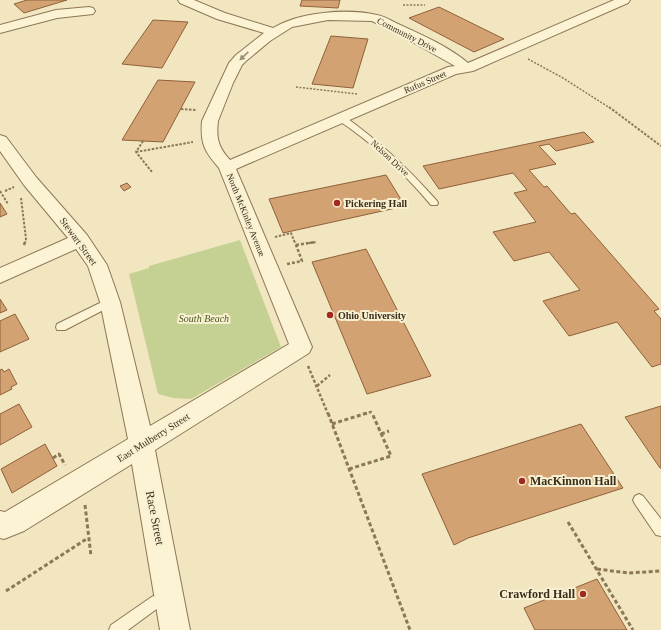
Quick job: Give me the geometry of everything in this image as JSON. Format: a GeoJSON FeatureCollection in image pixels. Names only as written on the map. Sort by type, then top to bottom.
{"type":"FeatureCollection","features":[{"type":"Feature","properties":{"kind":"street"},"geometry":{"type":"LineString","coordinates":[[184,0],[221,16],[274,32]]}},
{"type":"Feature","properties":{"kind":"street","name":"Rufus Street"},"geometry":{"type":"LineString","coordinates":[[226,168],[454,70],[466,68],[624,0]]}},
{"type":"Feature","properties":{"kind":"street"},"geometry":{"type":"LineString","coordinates":[[0,30],[56,14],[89,11]]}},
{"type":"Feature","properties":{"kind":"street","name":"Community Drive"},"geometry":{"type":"LineString","coordinates":[[274,32],[288,24],[316,18],[342,16],[368,17],[381,20],[392,25],[454,59],[466,68]]}},
{"type":"Feature","properties":{"kind":"street","name":"North McKinley Avenue"},"geometry":{"type":"LineString","coordinates":[[274,32],[256,45],[236,63],[210,121],[209,131],[213,151],[226,168],[301,347]]}},
{"type":"Feature","properties":{"kind":"street","name":"Stewart Street"},"geometry":{"type":"LineString","coordinates":[[0,140],[30,181],[80,240],[97,265],[110,302],[134,407]]}},
{"type":"Feature","properties":{"kind":"street"},"geometry":{"type":"LineString","coordinates":[[0,276],[80,240]]}},
{"type":"Feature","properties":{"kind":"street","name":"East Mulberry Street"},"geometry":{"type":"LineString","coordinates":[[2,525],[14,522],[301,347]]}},
{"type":"Feature","properties":{"kind":"street","name":"Race Street"},"geometry":{"type":"LineString","coordinates":[[134,407],[170,596],[175,630]]}},
{"type":"Feature","properties":{"kind":"lane","name":"Nelson Drive"},"geometry":{"type":"LineString","coordinates":[[341,118],[367,136],[408,173],[434,203]]}},
{"type":"Feature","properties":{"kind":"lane"},"geometry":{"type":"LineString","coordinates":[[61,327],[110,302]]}},
{"type":"Feature","properties":{"kind":"lane"},"geometry":{"type":"LineString","coordinates":[[639,500],[661,530]]}},
{"type":"Feature","properties":{"kind":"lane"},"geometry":{"type":"LineString","coordinates":[[116,630],[153,603]]}},
{"type":"Feature","properties":{"kind":"path"},"geometry":{"type":"LineString","coordinates":[[403,6],[425,5]]}},
{"type":"Feature","properties":{"kind":"path"},"geometry":{"type":"LineString","coordinates":[[524,57],[568,81],[619,113],[661,146]]}},
{"type":"Feature","properties":{"kind":"path"},"geometry":{"type":"LineString","coordinates":[[296,87],[348,92]]}},
{"type":"Feature","properties":{"kind":"path"},"geometry":{"type":"LineString","coordinates":[[181,109],[190,110]]}},
{"type":"Feature","properties":{"kind":"path"},"geometry":{"type":"LineString","coordinates":[[136,152],[143,141]]}},
{"type":"Feature","properties":{"kind":"path"},"geometry":{"type":"LineString","coordinates":[[136,152],[199,141]]}},
{"type":"Feature","properties":{"kind":"path"},"geometry":{"type":"LineString","coordinates":[[136,152],[152,172]]}},
{"type":"Feature","properties":{"kind":"path"},"geometry":{"type":"LineString","coordinates":[[5,190],[16,186]]}},
{"type":"Feature","properties":{"kind":"path"},"geometry":{"type":"LineString","coordinates":[[0,191],[1,195],[8,204]]}},
{"type":"Feature","properties":{"kind":"path"},"geometry":{"type":"LineString","coordinates":[[20,194],[26,240],[23,247]]}},
{"type":"Feature","properties":{"kind":"path"},"geometry":{"type":"LineString","coordinates":[[271,238],[291,233],[296,245],[302,261],[282,265]]}},
{"type":"Feature","properties":{"kind":"path"},"geometry":{"type":"LineString","coordinates":[[296,245],[317,242]]}},
{"type":"Feature","properties":{"kind":"path"},"geometry":{"type":"LineString","coordinates":[[301,347],[332,424],[410,630]]}},
{"type":"Feature","properties":{"kind":"path"},"geometry":{"type":"LineString","coordinates":[[316,386],[330,375]]}},
{"type":"Feature","properties":{"kind":"path"},"geometry":{"type":"LineString","coordinates":[[332,424],[371,412],[391,456],[349,469]]}},
{"type":"Feature","properties":{"kind":"path"},"geometry":{"type":"LineString","coordinates":[[381,434],[390,431]]}},
{"type":"Feature","properties":{"kind":"path"},"geometry":{"type":"LineString","coordinates":[[53,458],[59,454],[67,468]]}},
{"type":"Feature","properties":{"kind":"path"},"geometry":{"type":"LineString","coordinates":[[85,503],[91,556]]}},
{"type":"Feature","properties":{"kind":"path"},"geometry":{"type":"LineString","coordinates":[[568,522],[633,630]]}},
{"type":"Feature","properties":{"kind":"path"},"geometry":{"type":"LineString","coordinates":[[6,591],[88,538]]}},
{"type":"Feature","properties":{"kind":"path"},"geometry":{"type":"LineString","coordinates":[[597,569],[628,573],[661,571]]}},
{"type":"Feature","properties":{"kind":"green space","name":"South Beach"},"geometry":{"type":"Polygon","coordinates":[[[240,240],[281,347],[191,399],[173,398],[158,394],[129,274],[149,268],[149,266],[240,240]]]}},
{"type":"Feature","properties":{"kind":"building"},"geometry":{"type":"Polygon","coordinates":[[[27,0],[67,0],[24,13],[14,4],[27,0]]]}},
{"type":"Feature","properties":{"kind":"building"},"geometry":{"type":"Polygon","coordinates":[[[302,0],[340,0],[338,8],[300,6],[302,0]]]}},
{"type":"Feature","properties":{"kind":"building"},"geometry":{"type":"Polygon","coordinates":[[[439,7],[504,39],[474,52],[409,18],[439,7]]]}},
{"type":"Feature","properties":{"kind":"building"},"geometry":{"type":"Polygon","coordinates":[[[153,20],[188,22],[162,68],[122,64],[153,20]]]}},
{"type":"Feature","properties":{"kind":"building"},"geometry":{"type":"Polygon","coordinates":[[[331,36],[368,39],[353,88],[312,84],[331,36]]]}},
{"type":"Feature","properties":{"kind":"building"},"geometry":{"type":"Polygon","coordinates":[[[158,80],[195,82],[163,142],[122,140],[158,80]]]}},
{"type":"Feature","properties":{"kind":"building"},"geometry":{"type":"Polygon","coordinates":[[[584,132],[594,142],[556,151],[549,144],[539,146],[556,164],[529,170],[544,187],[547,186],[571,214],[575,213],[659,309],[654,311],[661,319],[661,364],[652,367],[617,322],[569,336],[543,301],[580,290],[549,252],[514,261],[493,232],[536,222],[514,193],[527,190],[513,173],[439,189],[423,166],[584,132]]]}},
{"type":"Feature","properties":{"kind":"building","name":"Pickering Hall"},"geometry":{"type":"Polygon","coordinates":[[[386,175],[405,206],[283,233],[269,199],[386,175]]]}},
{"type":"Feature","properties":{"kind":"building"},"geometry":{"type":"Polygon","coordinates":[[[127,183],[131,187],[124,191],[120,186],[127,183]]]}},
{"type":"Feature","properties":{"kind":"building"},"geometry":{"type":"Polygon","coordinates":[[[0,203],[7,214],[0,217],[0,203]]]}},
{"type":"Feature","properties":{"kind":"building"},"geometry":{"type":"Polygon","coordinates":[[[366,249],[431,376],[367,394],[312,262],[366,249]]]}},
{"type":"Feature","properties":{"kind":"building"},"geometry":{"type":"Polygon","coordinates":[[[0,299],[7,310],[0,313],[0,299]]]}},
{"type":"Feature","properties":{"kind":"building"},"geometry":{"type":"Polygon","coordinates":[[[15,314],[29,339],[0,352],[0,321],[15,314]]]}},
{"type":"Feature","properties":{"kind":"building"},"geometry":{"type":"Polygon","coordinates":[[[2,369],[4,372],[9,369],[17,384],[11,387],[12,389],[0,395],[0,370],[2,369]]]}},
{"type":"Feature","properties":{"kind":"building"},"geometry":{"type":"Polygon","coordinates":[[[19,404],[32,427],[0,445],[0,414],[19,404]]]}},
{"type":"Feature","properties":{"kind":"building"},"geometry":{"type":"Polygon","coordinates":[[[661,406],[661,468],[660,468],[625,417],[661,406]]]}},
{"type":"Feature","properties":{"kind":"building","name":"MacKinnon Hall"},"geometry":{"type":"Polygon","coordinates":[[[581,424],[623,488],[468,538],[454,545],[422,474],[581,424]]]}},
{"type":"Feature","properties":{"kind":"building"},"geometry":{"type":"Polygon","coordinates":[[[45,444],[57,466],[12,493],[1,469],[45,444]]]}},
{"type":"Feature","properties":{"kind":"building","name":"Crawford Hall"},"geometry":{"type":"Polygon","coordinates":[[[597,579],[627,630],[535,630],[524,608],[597,579]]]}},
{"type":"Feature","properties":{"kind":"place","name":"Pickering Hall"},"geometry":{"type":"Point","coordinates":[337,203]}},
{"type":"Feature","properties":{"kind":"place","name":"Ohio University"},"geometry":{"type":"Point","coordinates":[330,315]}},
{"type":"Feature","properties":{"kind":"place","name":"MacKinnon Hall"},"geometry":{"type":"Point","coordinates":[522,481]}},
{"type":"Feature","properties":{"kind":"place","name":"Crawford Hall"},"geometry":{"type":"Point","coordinates":[583,594]}}]}
